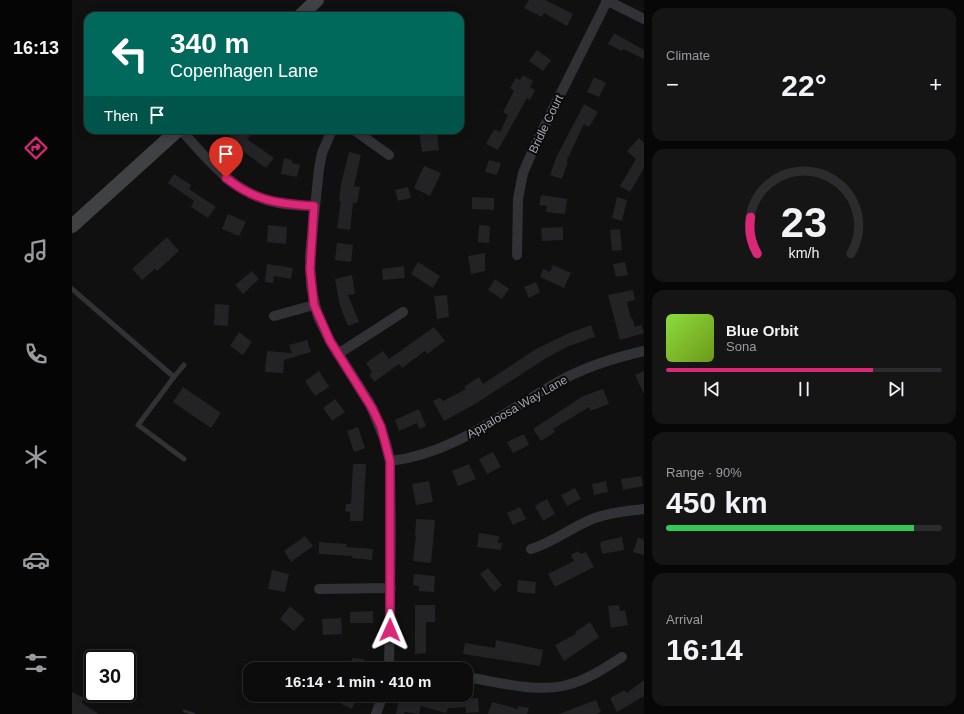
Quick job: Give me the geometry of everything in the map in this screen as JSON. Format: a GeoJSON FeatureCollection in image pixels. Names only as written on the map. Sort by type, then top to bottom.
{"type":"FeatureCollection","features":[{"type":"Feature","properties":{"kind":"main road"},"geometry":{"type":"LineString","coordinates":[[304,12],[317,0]]}},
{"type":"Feature","properties":{"kind":"main road"},"geometry":{"type":"LineString","coordinates":[[72,226],[174,134]]}},
{"type":"Feature","properties":{"kind":"street"},"geometry":{"type":"LineString","coordinates":[[606,0],[644,19]]}},
{"type":"Feature","properties":{"kind":"street","name":"Bridle Court"},"geometry":{"type":"LineString","coordinates":[[517,255],[518,199],[523,173],[536,142],[606,0]]}},
{"type":"Feature","properties":{"kind":"street"},"geometry":{"type":"LineString","coordinates":[[185,134],[215,168],[243,191],[279,204],[314,206]]}},
{"type":"Feature","properties":{"kind":"street"},"geometry":{"type":"LineString","coordinates":[[330,134],[322,153],[314,206],[310,269],[314,305],[327,335],[372,408],[381,427],[390,461],[391,588],[389,662]]}},
{"type":"Feature","properties":{"kind":"street"},"geometry":{"type":"LineString","coordinates":[[360,134],[389,155]]}},
{"type":"Feature","properties":{"kind":"street"},"geometry":{"type":"LineString","coordinates":[[274,316],[314,305]]}},
{"type":"Feature","properties":{"kind":"street"},"geometry":{"type":"LineString","coordinates":[[338,354],[403,312]]}},
{"type":"Feature","properties":{"kind":"street","name":"Appaloosa Way Lane"},"geometry":{"type":"LineString","coordinates":[[390,461],[429,452],[462,438],[584,368],[618,357],[644,351]]}},
{"type":"Feature","properties":{"kind":"street"},"geometry":{"type":"LineString","coordinates":[[531,549],[550,542],[595,518],[613,513],[644,509]]}},
{"type":"Feature","properties":{"kind":"street"},"geometry":{"type":"LineString","coordinates":[[319,589],[391,588]]}},
{"type":"Feature","properties":{"kind":"street"},"geometry":{"type":"LineString","coordinates":[[473,678],[518,685],[552,687],[579,681],[622,657]]}},
{"type":"Feature","properties":{"kind":"street"},"geometry":{"type":"LineString","coordinates":[[376,714],[380,702]]}},
{"type":"Feature","properties":{"kind":"lane"},"geometry":{"type":"LineString","coordinates":[[72,289],[174,377]]}},
{"type":"Feature","properties":{"kind":"lane"},"geometry":{"type":"LineString","coordinates":[[184,365],[138,425],[184,459]]}},
{"type":"Feature","properties":{"kind":"building"},"geometry":{"type":"Polygon","coordinates":[[[529,0],[545,0],[573,14],[567,26],[544,13],[542,17],[524,8],[529,0]]]}},
{"type":"Feature","properties":{"kind":"building"},"geometry":{"type":"Polygon","coordinates":[[[614,33],[644,50],[644,59],[608,44],[614,33]]]}},
{"type":"Feature","properties":{"kind":"building"},"geometry":{"type":"Polygon","coordinates":[[[537,50],[551,60],[543,71],[529,61],[537,50]]]}},
{"type":"Feature","properties":{"kind":"building"},"geometry":{"type":"Polygon","coordinates":[[[523,75],[533,81],[530,87],[535,90],[530,100],[527,98],[498,150],[486,144],[494,129],[500,132],[508,115],[503,112],[514,91],[510,88],[516,78],[520,80],[523,75]]]}},
{"type":"Feature","properties":{"kind":"building"},"geometry":{"type":"Polygon","coordinates":[[[594,77],[606,83],[599,97],[587,92],[594,77]]]}},
{"type":"Feature","properties":{"kind":"building"},"geometry":{"type":"Polygon","coordinates":[[[584,104],[598,112],[589,127],[584,124],[566,162],[568,162],[562,179],[550,175],[556,158],[584,104]]]}},
{"type":"Feature","properties":{"kind":"building"},"geometry":{"type":"Polygon","coordinates":[[[228,134],[253,134],[247,139],[274,158],[266,168],[244,152],[228,134]]]}},
{"type":"Feature","properties":{"kind":"building"},"geometry":{"type":"Polygon","coordinates":[[[419,134],[437,134],[439,150],[422,152],[419,134]]]}},
{"type":"Feature","properties":{"kind":"building"},"geometry":{"type":"Polygon","coordinates":[[[639,138],[644,143],[644,168],[630,192],[620,186],[636,159],[627,151],[639,138]]]}},
{"type":"Feature","properties":{"kind":"building"},"geometry":{"type":"Polygon","coordinates":[[[349,152],[361,155],[354,186],[360,187],[357,203],[353,203],[350,230],[337,228],[341,201],[339,201],[341,184],[349,152]]]}},
{"type":"Feature","properties":{"kind":"building"},"geometry":{"type":"Polygon","coordinates":[[[284,158],[292,160],[292,163],[300,165],[297,177],[281,174],[284,158]]]}},
{"type":"Feature","properties":{"kind":"building"},"geometry":{"type":"Polygon","coordinates":[[[489,160],[501,163],[497,175],[485,172],[489,160]]]}},
{"type":"Feature","properties":{"kind":"building"},"geometry":{"type":"Polygon","coordinates":[[[424,166],[441,173],[430,196],[414,188],[424,166]]]}},
{"type":"Feature","properties":{"kind":"building"},"geometry":{"type":"Polygon","coordinates":[[[174,174],[191,185],[189,189],[216,207],[208,218],[191,207],[194,201],[168,183],[174,174]]]}},
{"type":"Feature","properties":{"kind":"building"},"geometry":{"type":"Polygon","coordinates":[[[408,187],[411,198],[398,201],[395,190],[408,187]]]}},
{"type":"Feature","properties":{"kind":"building"},"geometry":{"type":"Polygon","coordinates":[[[541,195],[567,199],[565,214],[546,212],[547,206],[539,205],[541,195]]]}},
{"type":"Feature","properties":{"kind":"building"},"geometry":{"type":"Polygon","coordinates":[[[472,197],[494,198],[494,210],[472,209],[472,197]]]}},
{"type":"Feature","properties":{"kind":"building"},"geometry":{"type":"Polygon","coordinates":[[[617,197],[627,200],[622,221],[612,218],[617,197]]]}},
{"type":"Feature","properties":{"kind":"building"},"geometry":{"type":"Polygon","coordinates":[[[228,214],[246,222],[239,236],[222,229],[228,214]]]}},
{"type":"Feature","properties":{"kind":"building"},"geometry":{"type":"Polygon","coordinates":[[[268,225],[287,227],[286,244],[267,242],[268,225]]]}},
{"type":"Feature","properties":{"kind":"building"},"geometry":{"type":"Polygon","coordinates":[[[479,225],[490,226],[489,243],[478,242],[479,225]]]}},
{"type":"Feature","properties":{"kind":"building"},"geometry":{"type":"Polygon","coordinates":[[[563,227],[563,240],[542,241],[541,228],[563,227]]]}},
{"type":"Feature","properties":{"kind":"building"},"geometry":{"type":"Polygon","coordinates":[[[620,229],[622,250],[612,251],[610,230],[620,229]]]}},
{"type":"Feature","properties":{"kind":"building"},"geometry":{"type":"Polygon","coordinates":[[[167,237],[179,251],[157,271],[155,269],[142,280],[132,269],[167,237]]]}},
{"type":"Feature","properties":{"kind":"building"},"geometry":{"type":"Polygon","coordinates":[[[337,243],[353,245],[351,262],[335,260],[337,243]]]}},
{"type":"Feature","properties":{"kind":"building"},"geometry":{"type":"Polygon","coordinates":[[[485,253],[485,271],[471,274],[468,256],[485,253]]]}},
{"type":"Feature","properties":{"kind":"building"},"geometry":{"type":"Polygon","coordinates":[[[418,262],[440,276],[433,288],[411,274],[418,262]]]}},
{"type":"Feature","properties":{"kind":"building"},"geometry":{"type":"Polygon","coordinates":[[[625,262],[628,275],[616,277],[613,264],[625,262]]]}},
{"type":"Feature","properties":{"kind":"building"},"geometry":{"type":"Polygon","coordinates":[[[267,264],[293,268],[291,279],[274,276],[273,283],[265,282],[267,264]]]}},
{"type":"Feature","properties":{"kind":"building"},"geometry":{"type":"Polygon","coordinates":[[[553,265],[571,273],[564,288],[540,277],[543,269],[550,272],[553,265]]]}},
{"type":"Feature","properties":{"kind":"building"},"geometry":{"type":"Polygon","coordinates":[[[404,266],[405,278],[383,280],[382,269],[404,266]]]}},
{"type":"Feature","properties":{"kind":"building"},"geometry":{"type":"Polygon","coordinates":[[[252,271],[259,279],[243,294],[235,285],[252,271]]]}},
{"type":"Feature","properties":{"kind":"building"},"geometry":{"type":"Polygon","coordinates":[[[352,275],[355,294],[348,295],[359,322],[348,326],[340,306],[335,279],[352,275]]]}},
{"type":"Feature","properties":{"kind":"building"},"geometry":{"type":"Polygon","coordinates":[[[495,279],[509,289],[502,299],[488,290],[495,279]]]}},
{"type":"Feature","properties":{"kind":"building"},"geometry":{"type":"Polygon","coordinates":[[[536,282],[540,292],[529,298],[524,287],[536,282]]]}},
{"type":"Feature","properties":{"kind":"building"},"geometry":{"type":"Polygon","coordinates":[[[633,290],[635,300],[627,302],[631,319],[632,318],[635,327],[641,325],[644,333],[620,340],[608,295],[633,290]]]}},
{"type":"Feature","properties":{"kind":"building"},"geometry":{"type":"Polygon","coordinates":[[[447,295],[449,317],[437,319],[434,296],[447,295]]]}},
{"type":"Feature","properties":{"kind":"building"},"geometry":{"type":"Polygon","coordinates":[[[215,304],[229,305],[228,326],[214,325],[215,304]]]}},
{"type":"Feature","properties":{"kind":"building"},"geometry":{"type":"Polygon","coordinates":[[[591,325],[595,337],[569,346],[548,357],[475,404],[444,421],[433,401],[440,398],[443,401],[466,389],[464,387],[479,377],[483,384],[536,349],[569,333],[591,325]]]}},
{"type":"Feature","properties":{"kind":"building"},"geometry":{"type":"Polygon","coordinates":[[[434,327],[445,341],[427,354],[425,351],[402,368],[399,364],[374,382],[369,374],[372,372],[366,363],[383,351],[389,359],[434,327]]]}},
{"type":"Feature","properties":{"kind":"building"},"geometry":{"type":"Polygon","coordinates":[[[239,332],[252,342],[243,355],[230,346],[239,332]]]}},
{"type":"Feature","properties":{"kind":"building"},"geometry":{"type":"Polygon","coordinates":[[[307,340],[311,352],[284,360],[283,373],[265,372],[267,351],[292,353],[289,345],[307,340]]]}},
{"type":"Feature","properties":{"kind":"building"},"geometry":{"type":"Polygon","coordinates":[[[319,371],[329,387],[315,396],[305,381],[319,371]]]}},
{"type":"Feature","properties":{"kind":"building"},"geometry":{"type":"Polygon","coordinates":[[[644,371],[644,394],[635,375],[644,371]]]}},
{"type":"Feature","properties":{"kind":"building"},"geometry":{"type":"Polygon","coordinates":[[[183,387],[221,413],[211,428],[173,402],[183,387]]]}},
{"type":"Feature","properties":{"kind":"building"},"geometry":{"type":"Polygon","coordinates":[[[603,389],[609,404],[590,411],[589,407],[553,429],[555,432],[541,441],[533,429],[583,396],[603,389]]]}},
{"type":"Feature","properties":{"kind":"building"},"geometry":{"type":"Polygon","coordinates":[[[335,399],[345,412],[332,421],[323,408],[335,399]]]}},
{"type":"Feature","properties":{"kind":"building"},"geometry":{"type":"Polygon","coordinates":[[[419,409],[426,426],[419,429],[417,423],[399,431],[395,420],[419,409]]]}},
{"type":"Feature","properties":{"kind":"building"},"geometry":{"type":"Polygon","coordinates":[[[358,427],[365,448],[354,452],[347,431],[358,427]]]}},
{"type":"Feature","properties":{"kind":"building"},"geometry":{"type":"Polygon","coordinates":[[[524,434],[529,445],[513,453],[507,442],[524,434]]]}},
{"type":"Feature","properties":{"kind":"building"},"geometry":{"type":"Polygon","coordinates":[[[493,452],[501,467],[487,474],[479,459],[493,452]]]}},
{"type":"Feature","properties":{"kind":"building"},"geometry":{"type":"Polygon","coordinates":[[[353,464],[366,464],[363,521],[350,521],[350,512],[345,511],[346,504],[351,504],[353,464]]]}},
{"type":"Feature","properties":{"kind":"building"},"geometry":{"type":"Polygon","coordinates":[[[469,464],[476,479],[458,486],[452,471],[469,464]]]}},
{"type":"Feature","properties":{"kind":"building"},"geometry":{"type":"Polygon","coordinates":[[[641,476],[643,486],[623,490],[621,479],[641,476]]]}},
{"type":"Feature","properties":{"kind":"building"},"geometry":{"type":"Polygon","coordinates":[[[429,481],[433,502],[416,505],[412,484],[429,481]]]}},
{"type":"Feature","properties":{"kind":"building"},"geometry":{"type":"Polygon","coordinates":[[[606,481],[608,492],[594,495],[592,484],[606,481]]]}},
{"type":"Feature","properties":{"kind":"building"},"geometry":{"type":"Polygon","coordinates":[[[575,488],[581,499],[567,506],[561,495],[575,488]]]}},
{"type":"Feature","properties":{"kind":"building"},"geometry":{"type":"Polygon","coordinates":[[[547,499],[555,514],[543,521],[535,506],[547,499]]]}},
{"type":"Feature","properties":{"kind":"building"},"geometry":{"type":"Polygon","coordinates":[[[520,507],[526,519],[513,525],[507,513],[520,507]]]}},
{"type":"Feature","properties":{"kind":"building"},"geometry":{"type":"Polygon","coordinates":[[[416,519],[435,520],[431,563],[413,561],[416,536],[416,519]]]}},
{"type":"Feature","properties":{"kind":"building"},"geometry":{"type":"Polygon","coordinates":[[[479,533],[499,536],[498,543],[502,543],[501,550],[477,547],[479,533]]]}},
{"type":"Feature","properties":{"kind":"building"},"geometry":{"type":"Polygon","coordinates":[[[305,536],[313,546],[291,562],[284,551],[305,536]]]}},
{"type":"Feature","properties":{"kind":"building"},"geometry":{"type":"Polygon","coordinates":[[[622,537],[624,550],[602,554],[600,543],[622,537]]]}},
{"type":"Feature","properties":{"kind":"building"},"geometry":{"type":"Polygon","coordinates":[[[638,537],[644,540],[644,555],[633,552],[638,537]]]}},
{"type":"Feature","properties":{"kind":"building"},"geometry":{"type":"Polygon","coordinates":[[[319,542],[347,544],[346,547],[373,549],[372,560],[352,558],[352,556],[319,554],[319,542]]]}},
{"type":"Feature","properties":{"kind":"building"},"geometry":{"type":"Polygon","coordinates":[[[578,551],[581,554],[586,552],[594,567],[555,587],[548,574],[574,561],[571,555],[578,551]]]}},
{"type":"Feature","properties":{"kind":"building"},"geometry":{"type":"Polygon","coordinates":[[[488,568],[502,585],[494,592],[480,574],[488,568]]]}},
{"type":"Feature","properties":{"kind":"building"},"geometry":{"type":"Polygon","coordinates":[[[272,570],[289,574],[285,592],[268,589],[272,570]]]}},
{"type":"Feature","properties":{"kind":"building"},"geometry":{"type":"Polygon","coordinates":[[[414,574],[435,576],[434,592],[419,591],[419,586],[413,585],[414,574]]]}},
{"type":"Feature","properties":{"kind":"building"},"geometry":{"type":"Polygon","coordinates":[[[518,580],[536,582],[535,594],[517,592],[518,580]]]}},
{"type":"Feature","properties":{"kind":"building"},"geometry":{"type":"Polygon","coordinates":[[[415,605],[435,605],[435,622],[426,622],[426,653],[415,654],[415,605]]]}},
{"type":"Feature","properties":{"kind":"building"},"geometry":{"type":"Polygon","coordinates":[[[619,605],[620,611],[625,610],[628,625],[611,628],[608,606],[619,605]]]}},
{"type":"Feature","properties":{"kind":"building"},"geometry":{"type":"Polygon","coordinates":[[[290,606],[305,619],[294,631],[280,619],[290,606]]]}},
{"type":"Feature","properties":{"kind":"building"},"geometry":{"type":"Polygon","coordinates":[[[373,611],[373,623],[350,623],[350,612],[373,611]]]}},
{"type":"Feature","properties":{"kind":"building"},"geometry":{"type":"Polygon","coordinates":[[[341,618],[342,634],[323,635],[322,619],[341,618]]]}},
{"type":"Feature","properties":{"kind":"building"},"geometry":{"type":"Polygon","coordinates":[[[590,622],[599,637],[564,661],[555,645],[576,634],[575,632],[590,622]]]}},
{"type":"Feature","properties":{"kind":"building"},"geometry":{"type":"Polygon","coordinates":[[[496,640],[543,650],[540,666],[463,654],[465,643],[495,648],[496,640]]]}},
{"type":"Feature","properties":{"kind":"building"},"geometry":{"type":"Polygon","coordinates":[[[352,658],[364,659],[364,662],[352,662],[352,658]]]}},
{"type":"Feature","properties":{"kind":"building"},"geometry":{"type":"Polygon","coordinates":[[[644,680],[644,696],[617,712],[610,698],[624,690],[627,693],[644,680]]]}},
{"type":"Feature","properties":{"kind":"building"},"geometry":{"type":"Polygon","coordinates":[[[72,692],[84,698],[82,703],[99,714],[72,714],[72,692]]]}},
{"type":"Feature","properties":{"kind":"building"},"geometry":{"type":"Polygon","coordinates":[[[473,698],[478,698],[479,712],[466,713],[466,707],[448,708],[446,713],[421,706],[419,714],[405,712],[404,714],[396,714],[399,702],[473,702],[473,698]]]}},
{"type":"Feature","properties":{"kind":"building"},"geometry":{"type":"Polygon","coordinates":[[[596,700],[601,712],[596,714],[559,714],[596,700]]]}},
{"type":"Feature","properties":{"kind":"building"},"geometry":{"type":"Polygon","coordinates":[[[342,702],[355,702],[352,709],[341,704],[342,702]]]}},
{"type":"Feature","properties":{"kind":"building"},"geometry":{"type":"Polygon","coordinates":[[[492,702],[518,709],[518,706],[529,708],[527,714],[488,714],[492,702]]]}},
{"type":"Feature","properties":{"kind":"waterway"},"geometry":{"type":"LineString","coordinates":[[184,711],[194,714]]}},
{"type":"Feature","properties":{"kind":"route"},"geometry":{"type":"LineString","coordinates":[[226,178],[243,191],[269,201],[287,205],[314,206],[310,269],[314,305],[318,317],[330,341],[372,408],[381,427],[390,461],[390,630]]}}]}
